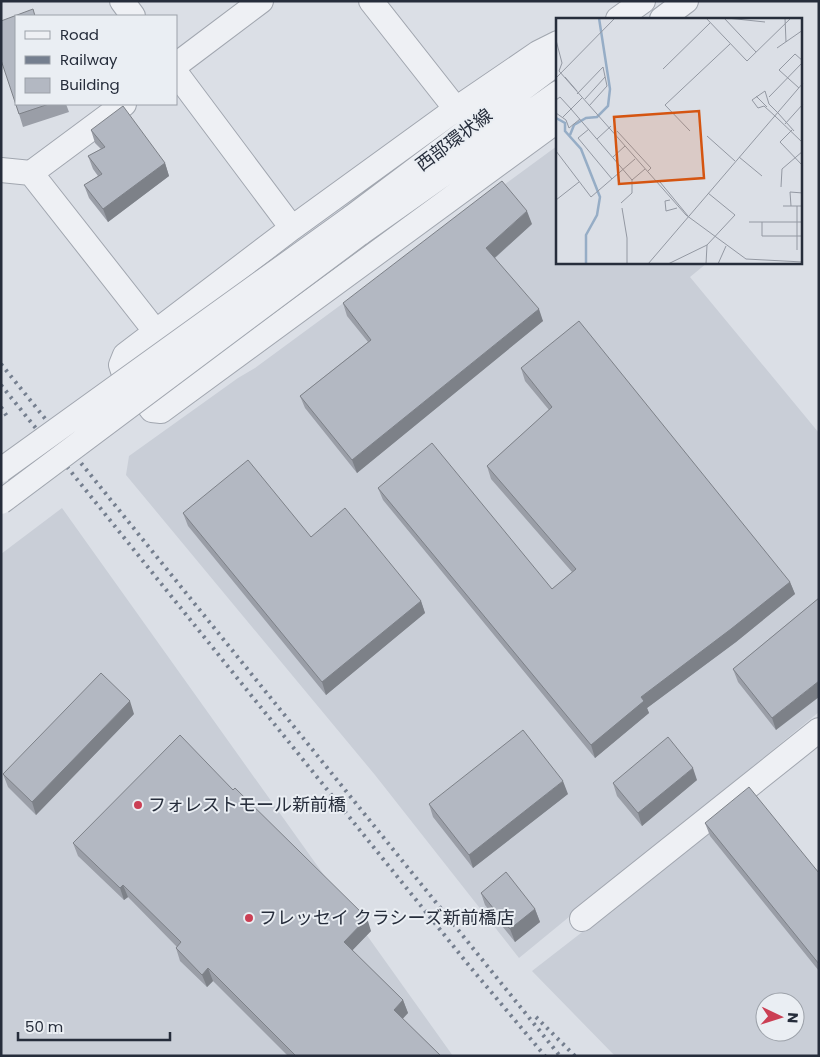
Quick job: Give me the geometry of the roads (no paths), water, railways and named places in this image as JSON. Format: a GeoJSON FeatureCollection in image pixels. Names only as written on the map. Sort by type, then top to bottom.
{"type":"FeatureCollection","features":[{"type":"Feature","properties":{"kind":"street"},"geometry":{"type":"LineString","coordinates":[[122,1],[132,15]]}},
{"type":"Feature","properties":{"kind":"street"},"geometry":{"type":"LineString","coordinates":[[178,63],[261,1]]}},
{"type":"Feature","properties":{"kind":"street"},"geometry":{"type":"LineString","coordinates":[[371,1],[456,109]]}},
{"type":"Feature","properties":{"kind":"street"},"geometry":{"type":"LineString","coordinates":[[619,18],[643,1]]}},
{"type":"Feature","properties":{"kind":"street"},"geometry":{"type":"LineString","coordinates":[[663,18],[686,1]]}},
{"type":"Feature","properties":{"kind":"street"},"geometry":{"type":"LineString","coordinates":[[556,44],[538,53],[456,109],[292,228],[125,355],[120,365],[152,410],[156,412],[161,411],[556,121]]}},
{"type":"Feature","properties":{"kind":"street","name":"西部環状線"},"geometry":{"type":"LineString","coordinates":[[355,226],[556,64]]}},
{"type":"Feature","properties":{"kind":"street"},"geometry":{"type":"LineString","coordinates":[[178,76],[292,228]]}},
{"type":"Feature","properties":{"kind":"street","name":"西部環状線"},"geometry":{"type":"LineString","coordinates":[[355,226],[556,94]]}},
{"type":"Feature","properties":{"kind":"street"},"geometry":{"type":"LineString","coordinates":[[1,170],[31,173],[123,105]]}},
{"type":"Feature","properties":{"kind":"street"},"geometry":{"type":"LineString","coordinates":[[31,173],[156,332]]}},
{"type":"Feature","properties":{"kind":"street"},"geometry":{"type":"LineString","coordinates":[[1,470],[355,226]]}},
{"type":"Feature","properties":{"kind":"street"},"geometry":{"type":"LineString","coordinates":[[1,502],[355,226]]}},
{"type":"Feature","properties":{"kind":"street"},"geometry":{"type":"LineString","coordinates":[[582,919],[819,730]]}},
{"type":"Feature","properties":{"kind":"railway"},"geometry":{"type":"LineString","coordinates":[[1,364],[560,1056]]}},
{"type":"Feature","properties":{"kind":"railway"},"geometry":{"type":"LineString","coordinates":[[1,385],[471,968],[545,1056]]}},
{"type":"Feature","properties":{"kind":"railway"},"geometry":{"type":"LineString","coordinates":[[1,407],[8,418]]}},
{"type":"Feature","properties":{"kind":"railway"},"geometry":{"type":"LineString","coordinates":[[536,1017],[575,1056]]}},
{"type":"Feature","properties":{"kind":"place","name":"フォレストモール新前橋"},"geometry":{"type":"Point","coordinates":[138,805]}},
{"type":"Feature","properties":{"kind":"place","name":"フレッセイ クラシーズ新前橋店"},"geometry":{"type":"Point","coordinates":[249,918]}}]}
